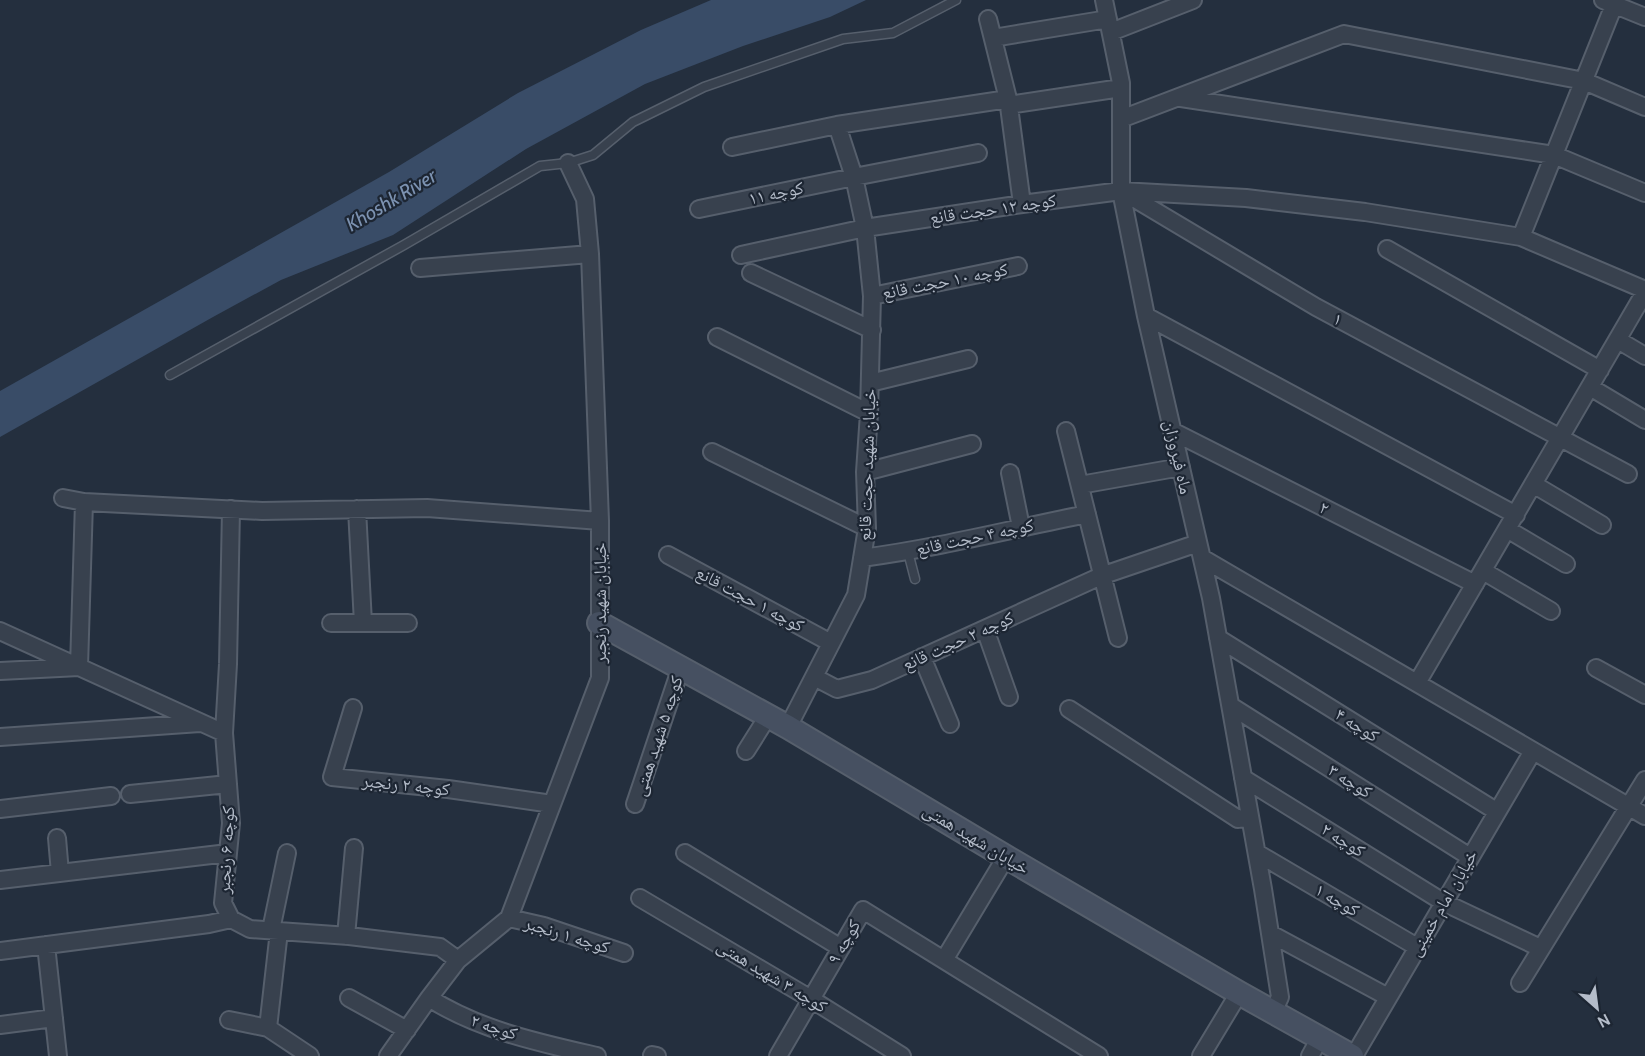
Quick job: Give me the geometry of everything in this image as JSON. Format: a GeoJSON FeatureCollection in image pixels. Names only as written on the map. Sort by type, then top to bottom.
{"type":"FeatureCollection","features":[{"type":"Feature","properties":{"kind":"street","name":"ماه فیروزان"},"geometry":{"type":"LineString","coordinates":[[1104,0],[1121,88],[1121,191],[1146,316],[1211,598],[1231,706],[1281,997],[1273,1012]]}},
{"type":"Feature","properties":{"kind":"street"},"geometry":{"type":"LineString","coordinates":[[993,38],[1109,26],[1193,0]]}},
{"type":"Feature","properties":{"kind":"street"},"geometry":{"type":"LineString","coordinates":[[1521,237],[1584,81],[1611,1],[1645,17]]}},
{"type":"Feature","properties":{"kind":"street"},"geometry":{"type":"LineString","coordinates":[[988,19],[1008,102],[1022,204]]}},
{"type":"Feature","properties":{"kind":"street"},"geometry":{"type":"LineString","coordinates":[[1121,119],[1344,34],[1584,81],[1645,107]]}},
{"type":"Feature","properties":{"kind":"street"},"geometry":{"type":"LineString","coordinates":[[732,147],[837,125],[1121,88]]}},
{"type":"Feature","properties":{"kind":"street"},"geometry":{"type":"LineString","coordinates":[[1178,97],[1554,155],[1645,192]]}},
{"type":"Feature","properties":{"kind":"street","name":"خیابان شهید حجت قانع"},"geometry":{"type":"LineString","coordinates":[[788,727],[856,595],[867,528],[865,472],[872,296],[865,228],[854,177],[837,125]]}},
{"type":"Feature","properties":{"kind":"street","name":"کوچه ۱۱"},"geometry":{"type":"LineString","coordinates":[[699,210],[978,153]]}},
{"type":"Feature","properties":{"kind":"street","name":"خیابان شهید رنجبر"},"geometry":{"type":"LineString","coordinates":[[388,1056],[458,960],[509,918],[600,678],[600,521],[590,254],[585,199],[568,163]]}},
{"type":"Feature","properties":{"kind":"street","name":"کوچه ۱۲ حجت قانع"},"geometry":{"type":"LineString","coordinates":[[741,255],[865,228],[1121,191],[1246,198],[1365,212],[1521,237],[1645,291]]}},
{"type":"Feature","properties":{"kind":"street","name":"۱"},"geometry":{"type":"LineString","coordinates":[[1121,191],[1317,307],[1628,474]]}},
{"type":"Feature","properties":{"kind":"street"},"geometry":{"type":"LineString","coordinates":[[1388,249],[1600,370]]}},
{"type":"Feature","properties":{"kind":"street"},"geometry":{"type":"LineString","coordinates":[[420,268],[590,254]]}},
{"type":"Feature","properties":{"kind":"street","name":"کوچه ۱۰ حجت قانع"},"geometry":{"type":"LineString","coordinates":[[872,296],[1018,266]]}},
{"type":"Feature","properties":{"kind":"street"},"geometry":{"type":"LineString","coordinates":[[751,273],[872,330]]}},
{"type":"Feature","properties":{"kind":"street"},"geometry":{"type":"LineString","coordinates":[[1417,683],[1645,291]]}},
{"type":"Feature","properties":{"kind":"street"},"geometry":{"type":"LineString","coordinates":[[1146,316],[1512,522],[1566,564]]}},
{"type":"Feature","properties":{"kind":"street"},"geometry":{"type":"LineString","coordinates":[[717,337],[869,414]]}},
{"type":"Feature","properties":{"kind":"street"},"geometry":{"type":"LineString","coordinates":[[1618,339],[1645,356]]}},
{"type":"Feature","properties":{"kind":"street"},"geometry":{"type":"LineString","coordinates":[[870,383],[968,359]]}},
{"type":"Feature","properties":{"kind":"street"},"geometry":{"type":"LineString","coordinates":[[1590,387],[1645,420]]}},
{"type":"Feature","properties":{"kind":"street"},"geometry":{"type":"LineString","coordinates":[[1066,431],[1118,638]]}},
{"type":"Feature","properties":{"kind":"street","name":"۲"},"geometry":{"type":"LineString","coordinates":[[1172,431],[1479,578],[1551,610]]}},
{"type":"Feature","properties":{"kind":"street"},"geometry":{"type":"LineString","coordinates":[[865,472],[972,444]]}},
{"type":"Feature","properties":{"kind":"street"},"geometry":{"type":"LineString","coordinates":[[712,452],[867,528]]}},
{"type":"Feature","properties":{"kind":"street"},"geometry":{"type":"LineString","coordinates":[[1080,485],[1181,467]]}},
{"type":"Feature","properties":{"kind":"street"},"geometry":{"type":"LineString","coordinates":[[1010,473],[1021,527]]}},
{"type":"Feature","properties":{"kind":"street"},"geometry":{"type":"LineString","coordinates":[[1533,484],[1602,525]]}},
{"type":"Feature","properties":{"kind":"street"},"geometry":{"type":"LineString","coordinates":[[63,498],[84,502],[262,511],[427,508],[600,521]]}},
{"type":"Feature","properties":{"kind":"street"},"geometry":{"type":"LineString","coordinates":[[79,667],[84,502]]}},
{"type":"Feature","properties":{"kind":"street","name":"کوچه ۶ رنجبر"},"geometry":{"type":"LineString","coordinates":[[231,509],[228,664],[224,732],[231,823],[223,903],[231,919],[250,929],[346,936],[440,947],[458,960]]}},
{"type":"Feature","properties":{"kind":"street"},"geometry":{"type":"LineString","coordinates":[[357,509],[363,623]]}},
{"type":"Feature","properties":{"kind":"street","name":"کوچه ۴ حجت قانع"},"geometry":{"type":"LineString","coordinates":[[862,558],[908,552],[1087,514]]}},
{"type":"Feature","properties":{"kind":"street"},"geometry":{"type":"LineString","coordinates":[[1200,550],[1417,683],[1645,816]]}},
{"type":"Feature","properties":{"kind":"street","name":"کوچه ۲ حجت قانع"},"geometry":{"type":"LineString","coordinates":[[814,676],[837,689],[872,680],[1101,576],[1200,550]]}},
{"type":"Feature","properties":{"kind":"street","name":"کوچه ۱ حجت قانع"},"geometry":{"type":"LineString","coordinates":[[668,555],[831,643]]}},
{"type":"Feature","properties":{"kind":"street"},"geometry":{"type":"LineString","coordinates":[[332,623],[408,623]]}},
{"type":"Feature","properties":{"kind":"street","name":"خیابان شهید همتی"},"geometry":{"type":"LineString","coordinates":[[600,623],[788,727],[1273,1012],[1315,1047],[1353,1056]]}},
{"type":"Feature","properties":{"kind":"street"},"geometry":{"type":"LineString","coordinates":[[985,628],[1009,697]]}},
{"type":"Feature","properties":{"kind":"street"},"geometry":{"type":"LineString","coordinates":[[0,631],[224,732]]}},
{"type":"Feature","properties":{"kind":"street","name":"کوچه ۴"},"geometry":{"type":"LineString","coordinates":[[1218,638],[1496,811]]}},
{"type":"Feature","properties":{"kind":"street"},"geometry":{"type":"LineString","coordinates":[[922,657],[950,724]]}},
{"type":"Feature","properties":{"kind":"street"},"geometry":{"type":"LineString","coordinates":[[0,671],[79,667]]}},
{"type":"Feature","properties":{"kind":"street","name":"کوچه ۵ شهید همتی"},"geometry":{"type":"LineString","coordinates":[[635,804],[681,667]]}},
{"type":"Feature","properties":{"kind":"street"},"geometry":{"type":"LineString","coordinates":[[1596,668],[1645,695]]}},
{"type":"Feature","properties":{"kind":"street","name":"کوچه ۳"},"geometry":{"type":"LineString","coordinates":[[1231,706],[1470,857]]}},
{"type":"Feature","properties":{"kind":"street","name":"کوچه ۲ رنجبر"},"geometry":{"type":"LineString","coordinates":[[353,708],[332,777],[448,789],[552,804]]}},
{"type":"Feature","properties":{"kind":"street"},"geometry":{"type":"LineString","coordinates":[[1069,709],[1238,819],[1251,817]]}},
{"type":"Feature","properties":{"kind":"street"},"geometry":{"type":"LineString","coordinates":[[746,751],[768,716]]}},
{"type":"Feature","properties":{"kind":"street"},"geometry":{"type":"LineString","coordinates":[[0,737],[202,723]]}},
{"type":"Feature","properties":{"kind":"street","name":"خیابان امام خمینی"},"geometry":{"type":"LineString","coordinates":[[1353,1056],[1533,751]]}},
{"type":"Feature","properties":{"kind":"street","name":"کوچه ۲"},"geometry":{"type":"LineString","coordinates":[[1243,778],[1443,902],[1536,946]]}},
{"type":"Feature","properties":{"kind":"street"},"geometry":{"type":"LineString","coordinates":[[1520,983],[1645,780]]}},
{"type":"Feature","properties":{"kind":"street"},"geometry":{"type":"LineString","coordinates":[[130,794],[228,784]]}},
{"type":"Feature","properties":{"kind":"street"},"geometry":{"type":"LineString","coordinates":[[0,809],[111,796]]}},
{"type":"Feature","properties":{"kind":"street"},"geometry":{"type":"LineString","coordinates":[[57,838],[60,873]]}},
{"type":"Feature","properties":{"kind":"street"},"geometry":{"type":"LineString","coordinates":[[346,936],[354,848]]}},
{"type":"Feature","properties":{"kind":"street"},"geometry":{"type":"LineString","coordinates":[[0,880],[228,853]]}},
{"type":"Feature","properties":{"kind":"street"},"geometry":{"type":"LineString","coordinates":[[268,1028],[275,931],[287,853]]}},
{"type":"Feature","properties":{"kind":"street"},"geometry":{"type":"LineString","coordinates":[[685,853],[841,948]]}},
{"type":"Feature","properties":{"kind":"street","name":"کوچه ۱"},"geometry":{"type":"LineString","coordinates":[[1257,853],[1417,947]]}},
{"type":"Feature","properties":{"kind":"street"},"geometry":{"type":"LineString","coordinates":[[944,960],[1006,857]]}},
{"type":"Feature","properties":{"kind":"street","name":"کوچه ۳ شهید همتی"},"geometry":{"type":"LineString","coordinates":[[640,898],[811,999],[902,1056]]}},
{"type":"Feature","properties":{"kind":"street","name":"کوچه ۹"},"geometry":{"type":"LineString","coordinates":[[783,1054],[811,999],[863,910],[1099,1056]]}},
{"type":"Feature","properties":{"kind":"street","name":"کوچه ۱ رنجبر"},"geometry":{"type":"LineString","coordinates":[[509,918],[544,926],[624,953]]}},
{"type":"Feature","properties":{"kind":"street"},"geometry":{"type":"LineString","coordinates":[[0,951],[209,924],[231,919]]}},
{"type":"Feature","properties":{"kind":"street"},"geometry":{"type":"LineString","coordinates":[[1271,934],[1388,997]]}},
{"type":"Feature","properties":{"kind":"street"},"geometry":{"type":"LineString","coordinates":[[46,945],[58,1056]]}},
{"type":"Feature","properties":{"kind":"street"},"geometry":{"type":"LineString","coordinates":[[1201,1056],[1239,993]]}},
{"type":"Feature","properties":{"kind":"street"},"geometry":{"type":"LineString","coordinates":[[349,998],[407,1030]]}},
{"type":"Feature","properties":{"kind":"street","name":"کوچه ۲"},"geometry":{"type":"LineString","coordinates":[[429,998],[449,1011],[540,1049],[597,1056]]}},
{"type":"Feature","properties":{"kind":"street"},"geometry":{"type":"LineString","coordinates":[[0,1025],[54,1018]]}},
{"type":"Feature","properties":{"kind":"street"},"geometry":{"type":"LineString","coordinates":[[229,1020],[268,1028],[310,1056]]}},
{"type":"Feature","properties":{"kind":"street"},"geometry":{"type":"LineString","coordinates":[[652,1055],[657,1056]]}},
{"type":"Feature","properties":{"kind":"lane"},"geometry":{"type":"LineString","coordinates":[[170,375],[404,245],[540,166],[568,163],[593,155],[633,122],[704,87],[843,39],[892,33],[956,0]]}},
{"type":"Feature","properties":{"kind":"lane"},"geometry":{"type":"LineString","coordinates":[[908,552],[915,579]]}},
{"type":"Feature","properties":{"kind":"water","name":"Khoshk River"},"geometry":{"type":"Polygon","coordinates":[[[711,0],[866,0],[830,17],[743,46],[645,84],[526,149],[393,235],[281,280],[0,437],[0,391],[389,172],[518,93],[641,30],[711,0]]]}}]}
